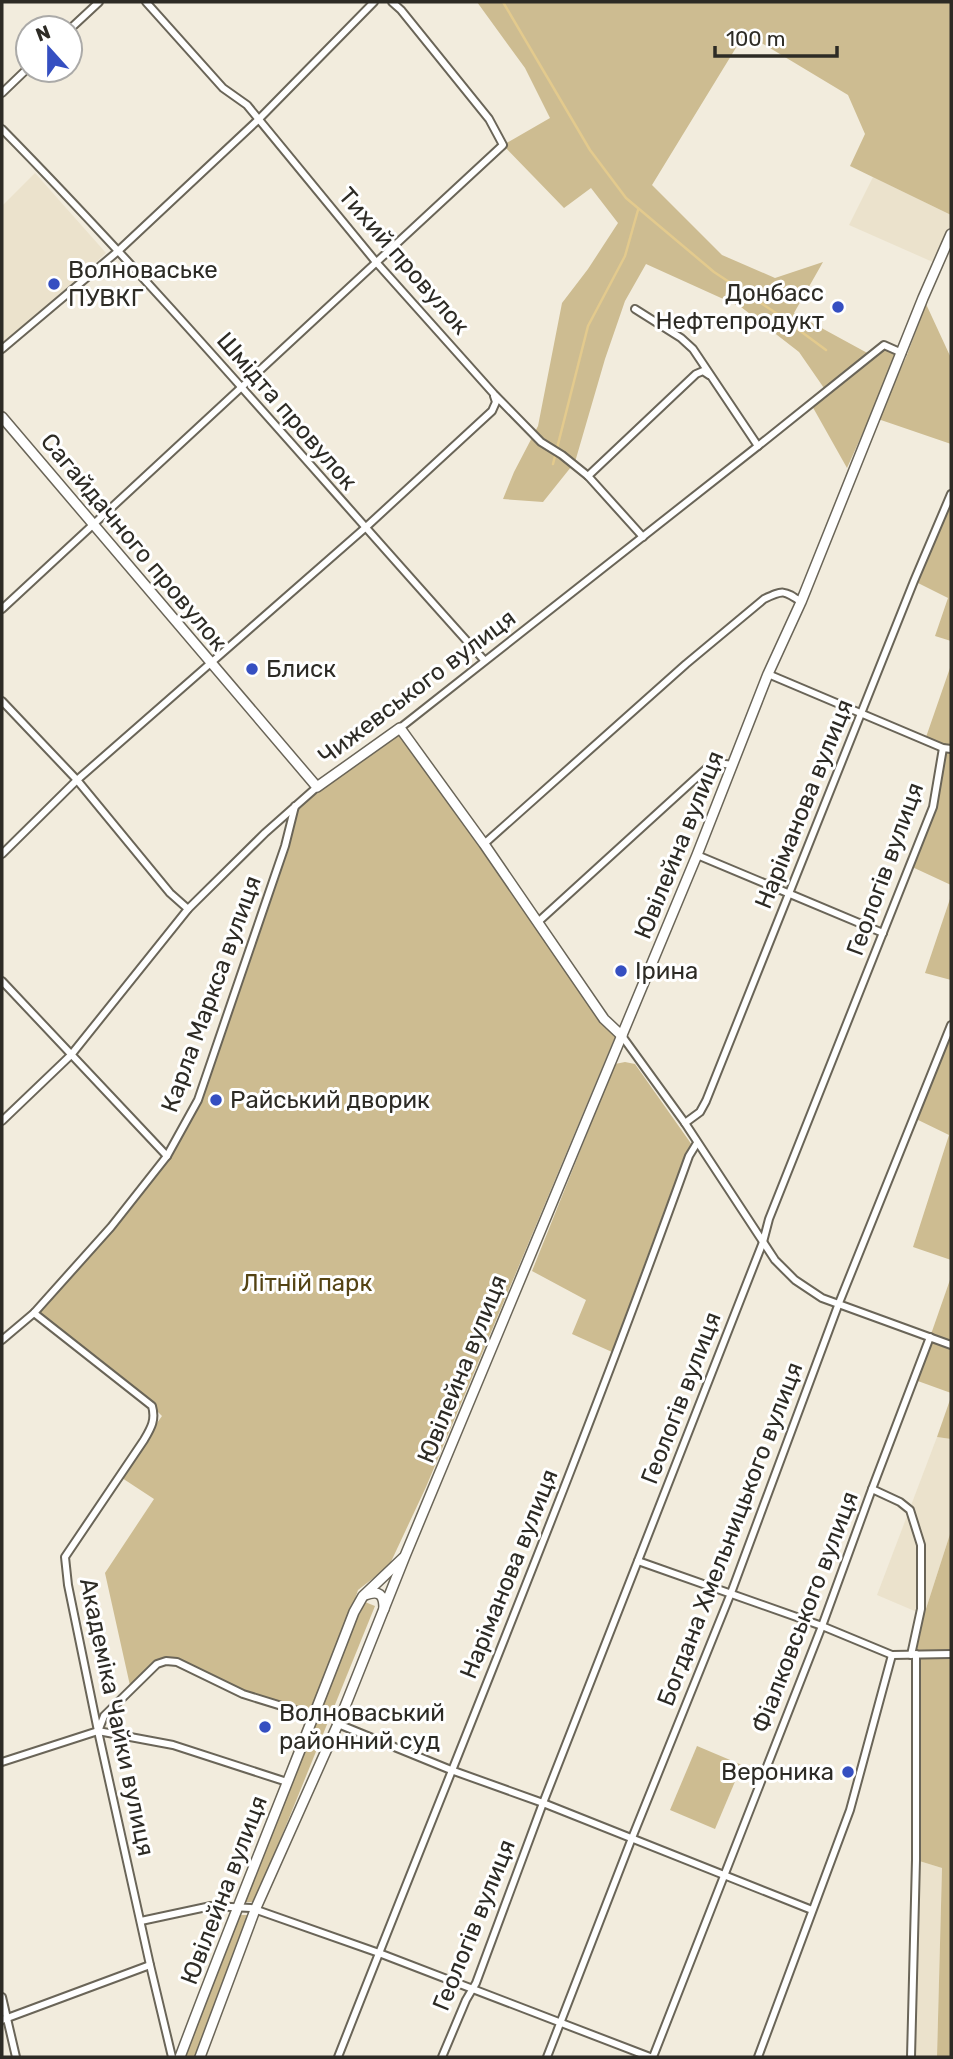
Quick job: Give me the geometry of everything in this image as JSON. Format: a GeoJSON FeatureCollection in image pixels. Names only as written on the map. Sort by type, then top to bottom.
{"type":"FeatureCollection","features":[{"type":"Feature","properties":{"kind":"street"},"geometry":{"type":"LineString","coordinates":[[84,16],[99,2]]}},
{"type":"Feature","properties":{"kind":"street","name":"Тихий провулок"},"geometry":{"type":"LineString","coordinates":[[146,2],[223,88],[247,105],[376,262],[494,394],[541,442],[588,476],[643,537]]}},
{"type":"Feature","properties":{"kind":"street"},"geometry":{"type":"LineString","coordinates":[[2,349],[117,252],[259,120],[374,2]]}},
{"type":"Feature","properties":{"kind":"street"},"geometry":{"type":"LineString","coordinates":[[2,609],[503,145],[489,119],[393,2]]}},
{"type":"Feature","properties":{"kind":"street","name":"Шмідта провулок"},"geometry":{"type":"LineString","coordinates":[[2,129],[242,387],[484,660]]}},
{"type":"Feature","properties":{"kind":"street","name":"Ювілейна вулиця"},"geometry":{"type":"LineString","coordinates":[[200,2057],[256,1910],[338,1724],[951,234]]}},
{"type":"Feature","properties":{"kind":"street"},"geometry":{"type":"LineString","coordinates":[[635,309],[681,338],[692,349],[758,446]]}},
{"type":"Feature","properties":{"kind":"street","name":"Чижевського вулиця"},"geometry":{"type":"LineString","coordinates":[[2,1121],[71,1055],[188,909],[317,787],[400,728],[884,345],[902,354]]}},
{"type":"Feature","properties":{"kind":"street"},"geometry":{"type":"LineString","coordinates":[[588,476],[696,374],[703,371],[711,376]]}},
{"type":"Feature","properties":{"kind":"street"},"geometry":{"type":"LineString","coordinates":[[2,854],[77,780],[365,528],[492,411],[496,402],[494,394]]}},
{"type":"Feature","properties":{"kind":"street","name":"Сагайдачного провулок"},"geometry":{"type":"LineString","coordinates":[[2,417],[317,787]]}},
{"type":"Feature","properties":{"kind":"street","name":"Наріманова вулиця"},"geometry":{"type":"LineString","coordinates":[[685,1123],[700,1112],[706,1101],[951,494]]}},
{"type":"Feature","properties":{"kind":"street"},"geometry":{"type":"LineString","coordinates":[[484,844],[686,664],[764,599],[778,592],[786,592],[801,602]]}},
{"type":"Feature","properties":{"kind":"street"},"geometry":{"type":"LineString","coordinates":[[768,674],[947,749]]}},
{"type":"Feature","properties":{"kind":"street"},"geometry":{"type":"LineString","coordinates":[[2,701],[77,780],[170,893],[188,909]]}},
{"type":"Feature","properties":{"kind":"street"},"geometry":{"type":"LineString","coordinates":[[400,728],[484,844],[604,1019],[622,1036],[685,1123],[775,1260],[801,1285],[822,1298],[951,1345]]}},
{"type":"Feature","properties":{"kind":"street","name":"Геологів вулиця"},"geometry":{"type":"LineString","coordinates":[[442,2057],[472,1988],[763,1242],[769,1219],[933,807],[947,749]]}},
{"type":"Feature","properties":{"kind":"street"},"geometry":{"type":"LineString","coordinates":[[538,922],[706,769],[717,763],[733,765]]}},
{"type":"Feature","properties":{"kind":"street","name":"Карла Маркса вулиця"},"geometry":{"type":"LineString","coordinates":[[2,1340],[34,1313],[111,1227],[167,1156],[198,1100],[285,846],[295,806]]}},
{"type":"Feature","properties":{"kind":"street"},"geometry":{"type":"LineString","coordinates":[[697,855],[883,933]]}},
{"type":"Feature","properties":{"kind":"street"},"geometry":{"type":"LineString","coordinates":[[2,981],[167,1156]]}},
{"type":"Feature","properties":{"kind":"street","name":"Богдана Хмельницького вулиця"},"geometry":{"type":"LineString","coordinates":[[547,2057],[731,1593],[839,1303],[951,1025]]}},
{"type":"Feature","properties":{"kind":"street","name":"Наріманова вулиця"},"geometry":{"type":"LineString","coordinates":[[338,2057],[521,1601],[637,1301],[689,1156],[697,1143]]}},
{"type":"Feature","properties":{"kind":"street","name":"Академіка Чайки вулиця"},"geometry":{"type":"LineString","coordinates":[[34,1313],[152,1406],[154,1415],[152,1426],[65,1557],[68,1585],[98,1731],[172,2057]]}},
{"type":"Feature","properties":{"kind":"street","name":"Фіалковського вулиця"},"geometry":{"type":"LineString","coordinates":[[652,2057],[726,1875],[930,1337]]}},
{"type":"Feature","properties":{"kind":"street"},"geometry":{"type":"LineString","coordinates":[[872,1489],[900,1502],[910,1510],[921,1545],[921,1609],[914,1654],[916,1860],[912,2057]]}},
{"type":"Feature","properties":{"kind":"street","name":"Ювілейна вулиця"},"geometry":{"type":"LineString","coordinates":[[180,2057],[354,1612],[363,1596],[405,1556]]}},
{"type":"Feature","properties":{"kind":"street"},"geometry":{"type":"LineString","coordinates":[[638,1560],[822,1626],[892,1655],[951,1654]]}},
{"type":"Feature","properties":{"kind":"street"},"geometry":{"type":"LineString","coordinates":[[363,1596],[378,1593],[384,1601],[384,1611]]}},
{"type":"Feature","properties":{"kind":"street"},"geometry":{"type":"LineString","coordinates":[[758,2057],[850,1810],[892,1655]]}},
{"type":"Feature","properties":{"kind":"street"},"geometry":{"type":"LineString","coordinates":[[98,1731],[104,1716],[157,1664],[166,1661],[191,1668],[243,1694],[314,1716]]}},
{"type":"Feature","properties":{"kind":"street"},"geometry":{"type":"LineString","coordinates":[[338,1724],[812,1910]]}},
{"type":"Feature","properties":{"kind":"street"},"geometry":{"type":"LineString","coordinates":[[2,1762],[98,1731],[173,1745],[287,1782]]}},
{"type":"Feature","properties":{"kind":"street"},"geometry":{"type":"LineString","coordinates":[[141,1921],[211,1906],[256,1910],[379,1953],[652,2057]]}},
{"type":"Feature","properties":{"kind":"street"},"geometry":{"type":"LineString","coordinates":[[4,2019],[150,1965]]}},
{"type":"Feature","properties":{"kind":"street"},"geometry":{"type":"LineString","coordinates":[[2,1997],[4,2019],[16,2057]]}},
{"type":"Feature","properties":{"kind":"shaded area"},"geometry":{"type":"Polygon","coordinates":[[[35,173],[106,253],[4,345],[2,206],[35,173]]]}},
{"type":"Feature","properties":{"kind":"shaded area"},"geometry":{"type":"Polygon","coordinates":[[[873,177],[951,215],[951,225],[935,263],[849,225],[873,177]]]}},
{"type":"Feature","properties":{"kind":"shaded area"},"geometry":{"type":"Polygon","coordinates":[[[937,1437],[951,1439],[951,1531],[924,1615],[877,1595],[937,1437]]]}},
{"type":"Feature","properties":{"kind":"shaded area"},"geometry":{"type":"Polygon","coordinates":[[[916,1860],[942,1868],[937,2057],[912,2057],[916,1860]]]}},
{"type":"Feature","properties":{"kind":"green space"},"geometry":{"type":"Polygon","coordinates":[[[477,2],[951,2],[951,215],[850,166],[865,134],[848,95],[745,33],[652,185],[722,255],[775,278],[823,262],[794,313],[871,355],[884,345],[899,352],[847,468],[811,404],[826,391],[799,352],[741,307],[646,264],[625,301],[575,462],[543,502],[503,499],[538,426],[562,303],[618,223],[591,188],[564,208],[503,145],[550,118],[525,68],[477,2]]]}},
{"type":"Feature","properties":{"kind":"green space"},"geometry":{"type":"Polygon","coordinates":[[[926,304],[951,358],[951,444],[878,419],[907,355],[926,304]]]}},
{"type":"Feature","properties":{"kind":"green space"},"geometry":{"type":"Polygon","coordinates":[[[951,487],[951,641],[935,636],[948,598],[914,581],[951,487]]]}},
{"type":"Feature","properties":{"kind":"green space"},"geometry":{"type":"Polygon","coordinates":[[[951,665],[951,885],[910,866],[933,807],[943,748],[925,740],[951,665]]]}},
{"type":"Feature","properties":{"kind":"green space","name":"Літній парк"},"geometry":{"type":"Polygon","coordinates":[[[400,728],[558,953],[618,1030],[426,1487],[389,1566],[358,1590],[310,1710],[243,1694],[177,1662],[157,1664],[131,1690],[105,1573],[154,1499],[119,1476],[162,1416],[34,1313],[111,1227],[167,1156],[198,1100],[285,846],[295,806],[400,728]]]}},
{"type":"Feature","properties":{"kind":"green space"},"geometry":{"type":"Polygon","coordinates":[[[951,896],[951,980],[925,973],[951,896]]]}},
{"type":"Feature","properties":{"kind":"green space"},"geometry":{"type":"Polygon","coordinates":[[[951,1025],[951,1260],[913,1247],[949,1135],[914,1118],[951,1025]]]}},
{"type":"Feature","properties":{"kind":"green space"},"geometry":{"type":"Polygon","coordinates":[[[615,1064],[635,1064],[692,1145],[686,1152],[612,1352],[572,1334],[586,1300],[532,1271],[615,1064]]]}},
{"type":"Feature","properties":{"kind":"green space"},"geometry":{"type":"Polygon","coordinates":[[[951,1277],[951,1393],[915,1380],[951,1277]]]}},
{"type":"Feature","properties":{"kind":"green space"},"geometry":{"type":"Polygon","coordinates":[[[951,1397],[951,1439],[937,1437],[951,1397]]]}},
{"type":"Feature","properties":{"kind":"green space"},"geometry":{"type":"Polygon","coordinates":[[[951,1531],[951,2057],[937,2057],[942,1868],[916,1860],[916,1654],[924,1615],[951,1531]]]}},
{"type":"Feature","properties":{"kind":"green space"},"geometry":{"type":"Polygon","coordinates":[[[360,1600],[375,1606],[255,1902],[241,1902],[360,1600]]]}},
{"type":"Feature","properties":{"kind":"green space"},"geometry":{"type":"Polygon","coordinates":[[[697,1746],[742,1765],[715,1829],[670,1810],[697,1746]]]}},
{"type":"Feature","properties":{"kind":"green space"},"geometry":{"type":"Polygon","coordinates":[[[237,1915],[251,1915],[195,2057],[182,2057],[237,1915]]]}},
{"type":"Feature","properties":{"kind":"waterway"},"geometry":{"type":"LineString","coordinates":[[503,2],[590,150],[626,198],[714,272],[826,350]]}},
{"type":"Feature","properties":{"kind":"waterway"},"geometry":{"type":"LineString","coordinates":[[553,464],[588,326],[625,256],[638,210]]}},
{"type":"Feature","properties":{"kind":"place","name":"Волноваське ПУВКГ"},"geometry":{"type":"Point","coordinates":[54,284]}},
{"type":"Feature","properties":{"kind":"place","name":"Донбасс Нефтепродукт"},"geometry":{"type":"Point","coordinates":[838,307]}},
{"type":"Feature","properties":{"kind":"place","name":"Блиск"},"geometry":{"type":"Point","coordinates":[252,669]}},
{"type":"Feature","properties":{"kind":"place","name":"Ірина"},"geometry":{"type":"Point","coordinates":[621,971]}},
{"type":"Feature","properties":{"kind":"place","name":"Райський дворик"},"geometry":{"type":"Point","coordinates":[216,1100]}},
{"type":"Feature","properties":{"kind":"place","name":"Волноваський районний суд"},"geometry":{"type":"Point","coordinates":[265,1727]}},
{"type":"Feature","properties":{"kind":"place","name":"Вероника"},"geometry":{"type":"Point","coordinates":[848,1772]}}]}
